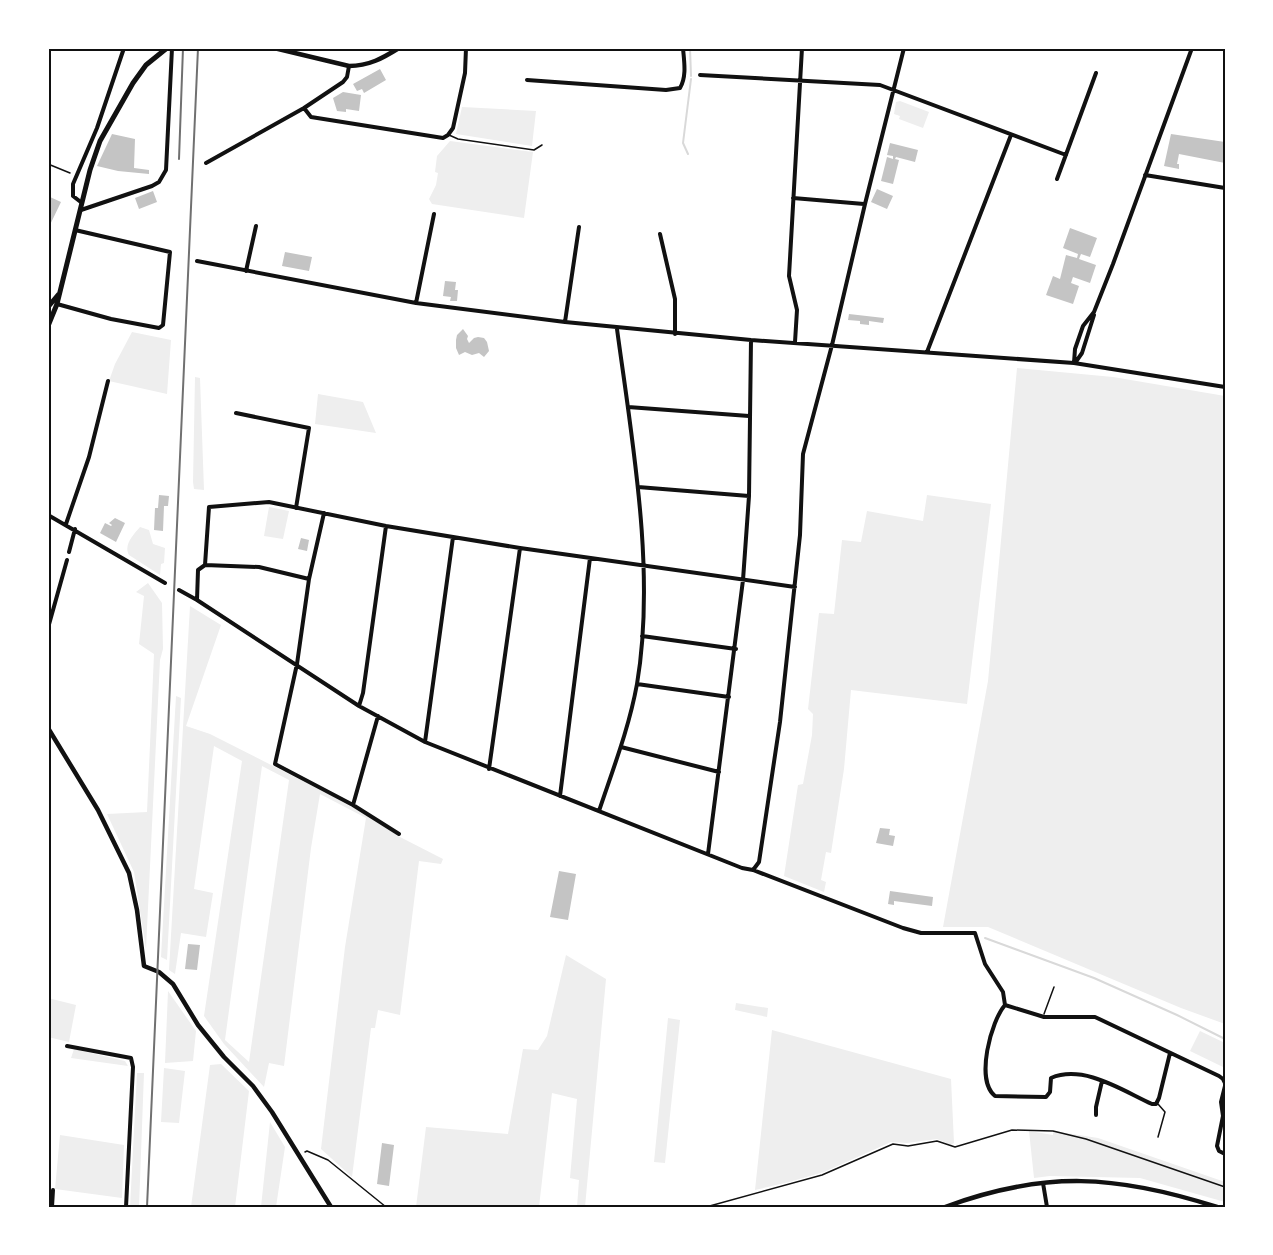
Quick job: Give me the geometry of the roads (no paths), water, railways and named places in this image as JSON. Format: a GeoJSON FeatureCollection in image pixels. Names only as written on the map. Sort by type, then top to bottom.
{"type":"FeatureCollection","features":[{"type":"Feature","properties":{"kind":"main road"},"geometry":{"type":"LineString","coordinates":[[48,326],[52,305],[60,291],[95,153],[105,131],[146,65],[167,48]]}},
{"type":"Feature","properties":{"kind":"street"},"geometry":{"type":"LineString","coordinates":[[82,203],[73,196],[71,191],[115,78],[124,48]]}},
{"type":"Feature","properties":{"kind":"street"},"geometry":{"type":"LineString","coordinates":[[80,210],[159,182],[165,176],[168,157],[172,48]]}},
{"type":"Feature","properties":{"kind":"street"},"geometry":{"type":"LineString","coordinates":[[274,48],[349,66],[361,66],[374,62],[399,48]]}},
{"type":"Feature","properties":{"kind":"street"},"geometry":{"type":"LineString","coordinates":[[304,108],[310,117],[443,138],[453,128],[464,78],[466,48]]}},
{"type":"Feature","properties":{"kind":"street"},"geometry":{"type":"LineString","coordinates":[[527,80],[666,90],[680,88],[685,66],[683,48]]}},
{"type":"Feature","properties":{"kind":"street"},"geometry":{"type":"LineString","coordinates":[[795,342],[797,310],[789,276],[802,48]]}},
{"type":"Feature","properties":{"kind":"street"},"geometry":{"type":"LineString","coordinates":[[753,870],[759,862],[780,722],[800,535],[803,454],[832,345],[864,204],[904,48]]}},
{"type":"Feature","properties":{"kind":"street"},"geometry":{"type":"LineString","coordinates":[[1074,363],[1082,353],[1093,322],[1094,312],[1192,48]]}},
{"type":"Feature","properties":{"kind":"street"},"geometry":{"type":"LineString","coordinates":[[206,163],[304,108],[343,82],[349,66]]}},
{"type":"Feature","properties":{"kind":"street"},"geometry":{"type":"LineString","coordinates":[[1057,179],[1096,73]]}},
{"type":"Feature","properties":{"kind":"street"},"geometry":{"type":"LineString","coordinates":[[700,75],[880,85],[1066,155]]}},
{"type":"Feature","properties":{"kind":"street"},"geometry":{"type":"LineString","coordinates":[[927,352],[1011,135]]}},
{"type":"Feature","properties":{"kind":"street"},"geometry":{"type":"LineString","coordinates":[[1145,175],[1225,188]]}},
{"type":"Feature","properties":{"kind":"street"},"geometry":{"type":"LineString","coordinates":[[794,198],[864,204]]}},
{"type":"Feature","properties":{"kind":"street"},"geometry":{"type":"LineString","coordinates":[[416,303],[434,214]]}},
{"type":"Feature","properties":{"kind":"street"},"geometry":{"type":"LineString","coordinates":[[246,271],[256,226]]}},
{"type":"Feature","properties":{"kind":"street"},"geometry":{"type":"LineString","coordinates":[[565,322],[579,227]]}},
{"type":"Feature","properties":{"kind":"street"},"geometry":{"type":"LineString","coordinates":[[52,305],[159,328],[163,325],[170,252],[75,230]]}},
{"type":"Feature","properties":{"kind":"street"},"geometry":{"type":"LineString","coordinates":[[660,234],[675,299],[675,334]]}},
{"type":"Feature","properties":{"kind":"street"},"geometry":{"type":"LineString","coordinates":[[197,261],[416,303],[617,329],[1074,363],[1225,387]]}},
{"type":"Feature","properties":{"kind":"street"},"geometry":{"type":"LineString","coordinates":[[1074,363],[1075,349],[1083,326],[1094,312]]}},
{"type":"Feature","properties":{"kind":"street"},"geometry":{"type":"LineString","coordinates":[[599,811],[621,747],[637,684],[642,636],[643,566],[638,488],[617,329]]}},
{"type":"Feature","properties":{"kind":"street"},"geometry":{"type":"LineString","coordinates":[[708,854],[743,580],[749,496],[751,340]]}},
{"type":"Feature","properties":{"kind":"street"},"geometry":{"type":"LineString","coordinates":[[66,524],[89,457],[108,381]]}},
{"type":"Feature","properties":{"kind":"street"},"geometry":{"type":"LineString","coordinates":[[628,407],[749,416]]}},
{"type":"Feature","properties":{"kind":"street"},"geometry":{"type":"LineString","coordinates":[[236,413],[309,428],[296,508]]}},
{"type":"Feature","properties":{"kind":"street"},"geometry":{"type":"LineString","coordinates":[[638,488],[749,496]]}},
{"type":"Feature","properties":{"kind":"street"},"geometry":{"type":"LineString","coordinates":[[205,565],[209,507],[269,502],[386,526],[520,548],[795,587]]}},
{"type":"Feature","properties":{"kind":"street"},"geometry":{"type":"LineString","coordinates":[[324,513],[309,579],[297,664],[275,764],[353,805],[399,834]]}},
{"type":"Feature","properties":{"kind":"street"},"geometry":{"type":"LineString","coordinates":[[48,515],[165,583]]}},
{"type":"Feature","properties":{"kind":"street"},"geometry":{"type":"LineString","coordinates":[[359,706],[363,693],[386,526]]}},
{"type":"Feature","properties":{"kind":"street"},"geometry":{"type":"LineString","coordinates":[[69,552],[75,529]]}},
{"type":"Feature","properties":{"kind":"street"},"geometry":{"type":"LineString","coordinates":[[425,742],[453,537]]}},
{"type":"Feature","properties":{"kind":"street"},"geometry":{"type":"LineString","coordinates":[[489,769],[520,548]]}},
{"type":"Feature","properties":{"kind":"street"},"geometry":{"type":"LineString","coordinates":[[560,796],[590,558]]}},
{"type":"Feature","properties":{"kind":"street"},"geometry":{"type":"LineString","coordinates":[[48,628],[67,560]]}},
{"type":"Feature","properties":{"kind":"street"},"geometry":{"type":"LineString","coordinates":[[197,600],[198,570],[205,565],[259,567],[309,579]]}},
{"type":"Feature","properties":{"kind":"street"},"geometry":{"type":"LineString","coordinates":[[179,590],[359,706],[425,742],[742,868],[753,870],[826,900],[921,933],[975,933],[985,964],[1003,992],[1005,1005],[999,1014],[985,1058],[989,1089],[992,1095],[1046,1097],[1050,1092],[1050,1079],[1054,1076],[1078,1076],[1102,1081],[1152,1104],[1157,1103],[1170,1053]]}},
{"type":"Feature","properties":{"kind":"street"},"geometry":{"type":"LineString","coordinates":[[642,636],[736,649]]}},
{"type":"Feature","properties":{"kind":"street"},"geometry":{"type":"LineString","coordinates":[[637,684],[729,697]]}},
{"type":"Feature","properties":{"kind":"street"},"geometry":{"type":"LineString","coordinates":[[353,805],[378,716]]}},
{"type":"Feature","properties":{"kind":"street"},"geometry":{"type":"LineString","coordinates":[[48,728],[98,810],[129,873],[137,910],[144,966],[159,972],[173,984],[198,1025],[260,1094],[331,1207]]}},
{"type":"Feature","properties":{"kind":"street"},"geometry":{"type":"LineString","coordinates":[[621,747],[719,772]]}},
{"type":"Feature","properties":{"kind":"street"},"geometry":{"type":"LineString","coordinates":[[1005,1005],[1044,1017],[1095,1017],[1225,1081],[1221,1102],[1223,1120],[1217,1146],[1219,1151],[1225,1154]]}},
{"type":"Feature","properties":{"kind":"street"},"geometry":{"type":"LineString","coordinates":[[67,1046],[131,1058],[133,1067],[126,1207]]}},
{"type":"Feature","properties":{"kind":"street"},"geometry":{"type":"LineString","coordinates":[[1096,1115],[1102,1081]]}},
{"type":"Feature","properties":{"kind":"street"},"geometry":{"type":"LineString","coordinates":[[945,1207],[1004,1189],[1066,1181],[1111,1182],[1150,1188],[1217,1207]]}},
{"type":"Feature","properties":{"kind":"street"},"geometry":{"type":"LineString","coordinates":[[1043,1183],[1047,1207]]}},
{"type":"Feature","properties":{"kind":"street"},"geometry":{"type":"LineString","coordinates":[[52,1207],[53,1190]]}},
{"type":"Feature","properties":{"kind":"street"},"geometry":{"type":"LineString","coordinates":[[1188,1198],[1190,1207]]}},
{"type":"Feature","properties":{"kind":"lane"},"geometry":{"type":"LineString","coordinates":[[448,135],[458,139],[534,150],[542,145]]}},
{"type":"Feature","properties":{"kind":"lane"},"geometry":{"type":"LineString","coordinates":[[1044,1017],[1054,987]]}},
{"type":"Feature","properties":{"kind":"lane"},"geometry":{"type":"LineString","coordinates":[[1157,1103],[1165,1112],[1158,1137]]}},
{"type":"Feature","properties":{"kind":"waterway"},"geometry":{"type":"LineString","coordinates":[[690,48],[691,76]]}},
{"type":"Feature","properties":{"kind":"waterway"},"geometry":{"type":"LineString","coordinates":[[688,154],[683,143],[691,79]]}},
{"type":"Feature","properties":{"kind":"waterway"},"geometry":{"type":"LineString","coordinates":[[985,938],[1094,978],[1225,1039]]}},
{"type":"Feature","properties":{"kind":"railway"},"geometry":{"type":"LineString","coordinates":[[179,159],[183,48]]}},
{"type":"Feature","properties":{"kind":"railway"},"geometry":{"type":"LineString","coordinates":[[147,1207],[198,48]]}}]}
